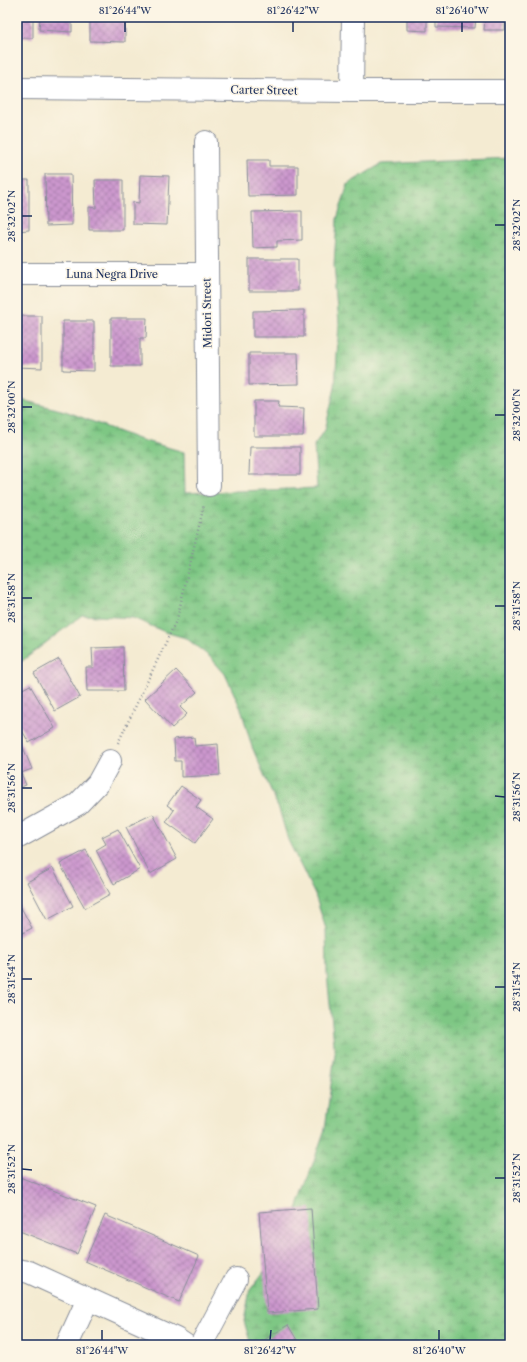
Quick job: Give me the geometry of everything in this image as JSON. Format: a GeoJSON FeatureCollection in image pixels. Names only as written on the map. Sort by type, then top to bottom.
{"type":"FeatureCollection","features":[{"type":"Feature","properties":{"kind":"street"},"geometry":{"type":"LineString","coordinates":[[352,91],[353,17]]}},
{"type":"Feature","properties":{"kind":"street","name":"Carter Street"},"geometry":{"type":"LineString","coordinates":[[17,88],[352,91],[510,90]]}},
{"type":"Feature","properties":{"kind":"street","name":"Midori Street"},"geometry":{"type":"LineString","coordinates":[[206,142],[209,485]]}},
{"type":"Feature","properties":{"kind":"street","name":"Luna Negra Drive"},"geometry":{"type":"LineString","coordinates":[[17,274],[207,274]]}},
{"type":"Feature","properties":{"kind":"street"},"geometry":{"type":"LineString","coordinates":[[17,838],[78,804],[98,783],[110,761]]}},
{"type":"Feature","properties":{"kind":"street"},"geometry":{"type":"LineString","coordinates":[[17,1270],[29,1272],[176,1339],[185,1345]]}},
{"type":"Feature","properties":{"kind":"street"},"geometry":{"type":"LineString","coordinates":[[201,1345],[236,1278]]}},
{"type":"Feature","properties":{"kind":"street"},"geometry":{"type":"LineString","coordinates":[[68,1345],[88,1299]]}},
{"type":"Feature","properties":{"kind":"path"},"geometry":{"type":"LineString","coordinates":[[110,761],[125,724],[178,619],[209,485]]}},
{"type":"Feature","properties":{"kind":"green space"},"geometry":{"type":"Polygon","coordinates":[[[510,158],[510,1345],[251,1345],[244,1321],[250,1290],[285,1244],[325,1129],[335,1054],[327,974],[326,929],[315,895],[288,840],[279,809],[252,747],[241,709],[225,674],[210,657],[186,638],[165,632],[133,618],[82,615],[17,665],[17,399],[65,411],[138,439],[184,452],[185,493],[317,488],[314,445],[325,430],[335,387],[339,323],[334,265],[337,219],[348,184],[381,164],[510,158]]]}},
{"type":"Feature","properties":{"kind":"building"},"geometry":{"type":"Polygon","coordinates":[[[17,17],[33,17],[33,38],[17,38],[17,17]]]}},
{"type":"Feature","properties":{"kind":"building"},"geometry":{"type":"Polygon","coordinates":[[[40,17],[72,17],[72,32],[39,30],[40,17]]]}},
{"type":"Feature","properties":{"kind":"building"},"geometry":{"type":"Polygon","coordinates":[[[90,17],[125,17],[125,42],[90,41],[90,17]]]}},
{"type":"Feature","properties":{"kind":"building"},"geometry":{"type":"Polygon","coordinates":[[[407,17],[427,17],[427,31],[407,30],[407,17]]]}},
{"type":"Feature","properties":{"kind":"building"},"geometry":{"type":"Polygon","coordinates":[[[436,17],[476,17],[475,28],[436,27],[436,17]]]}},
{"type":"Feature","properties":{"kind":"building"},"geometry":{"type":"Polygon","coordinates":[[[485,17],[505,17],[505,30],[484,30],[485,17]]]}},
{"type":"Feature","properties":{"kind":"building"},"geometry":{"type":"Polygon","coordinates":[[[247,160],[269,160],[269,166],[298,166],[298,195],[248,196],[247,160]]]}},
{"type":"Feature","properties":{"kind":"building"},"geometry":{"type":"Polygon","coordinates":[[[45,174],[71,174],[72,225],[46,226],[45,174]]]}},
{"type":"Feature","properties":{"kind":"building"},"geometry":{"type":"Polygon","coordinates":[[[140,175],[169,176],[167,225],[133,224],[133,202],[139,203],[140,175]]]}},
{"type":"Feature","properties":{"kind":"building"},"geometry":{"type":"Polygon","coordinates":[[[17,180],[29,180],[29,230],[17,231],[17,180]]]}},
{"type":"Feature","properties":{"kind":"building"},"geometry":{"type":"Polygon","coordinates":[[[95,180],[123,180],[123,230],[89,230],[89,207],[96,208],[95,180]]]}},
{"type":"Feature","properties":{"kind":"building"},"geometry":{"type":"Polygon","coordinates":[[[302,211],[302,240],[277,241],[277,247],[253,248],[252,212],[302,211]]]}},
{"type":"Feature","properties":{"kind":"building"},"geometry":{"type":"Polygon","coordinates":[[[249,259],[298,259],[298,291],[249,291],[249,259]]]}},
{"type":"Feature","properties":{"kind":"building"},"geometry":{"type":"Polygon","coordinates":[[[304,310],[304,337],[253,337],[253,311],[304,310]]]}},
{"type":"Feature","properties":{"kind":"building"},"geometry":{"type":"Polygon","coordinates":[[[17,316],[42,316],[42,368],[17,367],[17,316]]]}},
{"type":"Feature","properties":{"kind":"building"},"geometry":{"type":"Polygon","coordinates":[[[111,318],[147,318],[146,338],[140,338],[140,366],[111,366],[111,318]]]}},
{"type":"Feature","properties":{"kind":"building"},"geometry":{"type":"Polygon","coordinates":[[[63,321],[94,321],[94,371],[63,370],[63,321]]]}},
{"type":"Feature","properties":{"kind":"building"},"geometry":{"type":"Polygon","coordinates":[[[249,353],[298,353],[299,384],[249,385],[249,353]]]}},
{"type":"Feature","properties":{"kind":"building"},"geometry":{"type":"Polygon","coordinates":[[[254,401],[279,401],[278,407],[304,408],[303,436],[254,436],[254,401]]]}},
{"type":"Feature","properties":{"kind":"building"},"geometry":{"type":"Polygon","coordinates":[[[250,447],[300,447],[300,475],[249,475],[250,447]]]}},
{"type":"Feature","properties":{"kind":"building"},"geometry":{"type":"Polygon","coordinates":[[[123,647],[124,691],[87,691],[86,667],[93,667],[92,648],[123,647]]]}},
{"type":"Feature","properties":{"kind":"building"},"geometry":{"type":"Polygon","coordinates":[[[59,659],[80,697],[55,711],[34,673],[59,659]]]}},
{"type":"Feature","properties":{"kind":"building"},"geometry":{"type":"Polygon","coordinates":[[[176,670],[197,692],[180,707],[187,714],[172,728],[145,699],[176,670]]]}},
{"type":"Feature","properties":{"kind":"building"},"geometry":{"type":"Polygon","coordinates":[[[30,685],[55,728],[29,743],[17,721],[17,692],[30,685]]]}},
{"type":"Feature","properties":{"kind":"building"},"geometry":{"type":"Polygon","coordinates":[[[17,733],[32,769],[21,773],[26,785],[17,789],[17,733]]]}},
{"type":"Feature","properties":{"kind":"building"},"geometry":{"type":"Polygon","coordinates":[[[194,737],[195,746],[218,744],[220,775],[181,777],[181,761],[175,761],[174,739],[194,737]]]}},
{"type":"Feature","properties":{"kind":"building"},"geometry":{"type":"Polygon","coordinates":[[[181,786],[201,800],[196,807],[213,819],[195,843],[166,822],[174,810],[167,805],[181,786]]]}},
{"type":"Feature","properties":{"kind":"building"},"geometry":{"type":"Polygon","coordinates":[[[153,814],[177,859],[150,874],[126,827],[153,814]]]}},
{"type":"Feature","properties":{"kind":"building"},"geometry":{"type":"Polygon","coordinates":[[[118,829],[140,869],[114,884],[96,850],[106,844],[102,837],[118,829]]]}},
{"type":"Feature","properties":{"kind":"building"},"geometry":{"type":"Polygon","coordinates":[[[86,850],[110,894],[85,908],[60,864],[86,850]]]}},
{"type":"Feature","properties":{"kind":"building"},"geometry":{"type":"Polygon","coordinates":[[[53,868],[73,906],[47,920],[27,882],[53,868]]]}},
{"type":"Feature","properties":{"kind":"building"},"geometry":{"type":"Polygon","coordinates":[[[17,900],[32,928],[17,936],[17,900]]]}},
{"type":"Feature","properties":{"kind":"building"},"geometry":{"type":"Polygon","coordinates":[[[17,1176],[96,1207],[77,1254],[17,1230],[17,1176]]]}},
{"type":"Feature","properties":{"kind":"building"},"geometry":{"type":"Polygon","coordinates":[[[311,1208],[318,1309],[267,1313],[259,1212],[311,1208]]]}},
{"type":"Feature","properties":{"kind":"building"},"geometry":{"type":"Polygon","coordinates":[[[105,1215],[199,1256],[179,1302],[85,1261],[105,1215]]]}},
{"type":"Feature","properties":{"kind":"building"},"geometry":{"type":"Polygon","coordinates":[[[288,1325],[300,1345],[256,1345],[288,1325]]]}}]}
